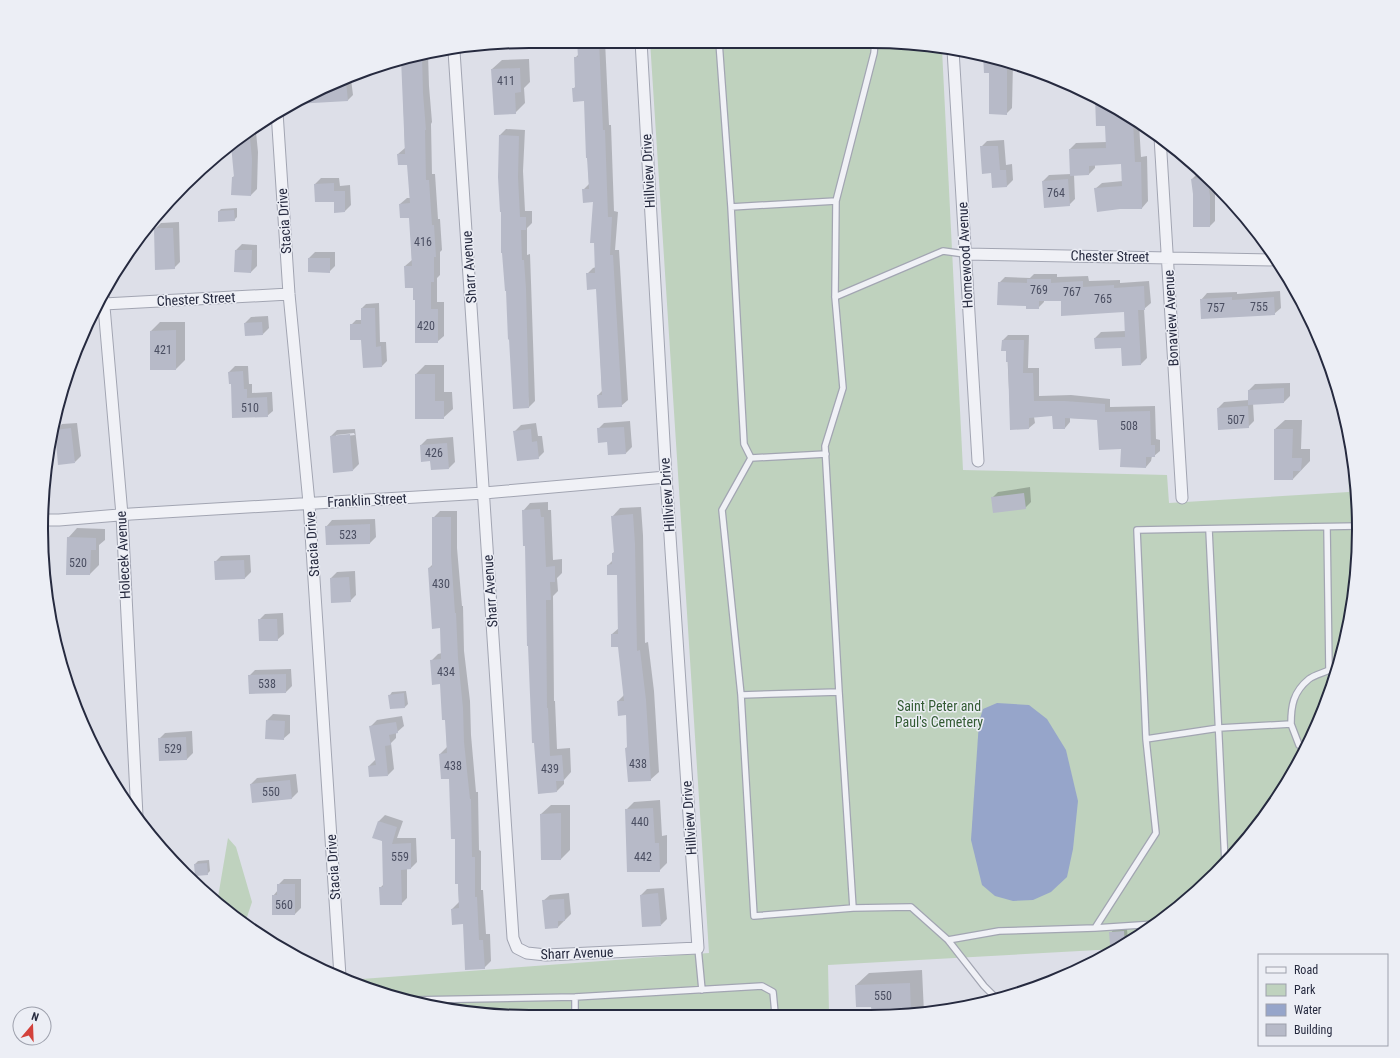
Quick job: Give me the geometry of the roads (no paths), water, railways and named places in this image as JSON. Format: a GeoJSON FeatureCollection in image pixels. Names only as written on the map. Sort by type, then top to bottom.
{"type":"FeatureCollection","features":[{"type":"Feature","properties":{"kind":"street","name":"Hillview Drive"},"geometry":{"type":"LineString","coordinates":[[641,48],[666,477],[698,948]]}},
{"type":"Feature","properties":{"kind":"street","name":"Sharr Avenue"},"geometry":{"type":"LineString","coordinates":[[454,54],[513,938],[517,948],[527,953],[546,955],[698,948]]}},
{"type":"Feature","properties":{"kind":"street","name":"Homewood Avenue"},"geometry":{"type":"LineString","coordinates":[[953,55],[978,460]]}},
{"type":"Feature","properties":{"kind":"street","name":"Stacia Drive"},"geometry":{"type":"LineString","coordinates":[[277,119],[289,294],[309,503],[340,971]]}},
{"type":"Feature","properties":{"kind":"street","name":"Bonaview Avenue"},"geometry":{"type":"LineString","coordinates":[[1160,145],[1182,498]]}},
{"type":"Feature","properties":{"kind":"street","name":"Chester Street"},"geometry":{"type":"LineString","coordinates":[[965,254],[1269,260]]}},
{"type":"Feature","properties":{"kind":"street","name":"Chester Street"},"geometry":{"type":"LineString","coordinates":[[106,300],[289,294]]}},
{"type":"Feature","properties":{"kind":"street","name":"Holecek Avenue"},"geometry":{"type":"LineString","coordinates":[[104,303],[122,515],[137,807]]}},
{"type":"Feature","properties":{"kind":"street","name":"Franklin Street"},"geometry":{"type":"LineString","coordinates":[[48,520],[484,493],[666,477]]}},
{"type":"Feature","properties":{"kind":"lane"},"geometry":{"type":"LineString","coordinates":[[719,48],[731,207],[744,444],[751,458]]}},
{"type":"Feature","properties":{"kind":"lane"},"geometry":{"type":"LineString","coordinates":[[853,908],[825,446],[843,388],[835,297],[836,201],[874,48]]}},
{"type":"Feature","properties":{"kind":"lane"},"geometry":{"type":"LineString","coordinates":[[731,207],[836,201]]}},
{"type":"Feature","properties":{"kind":"lane"},"geometry":{"type":"LineString","coordinates":[[835,297],[943,252],[965,254]]}},
{"type":"Feature","properties":{"kind":"lane"},"geometry":{"type":"LineString","coordinates":[[751,458],[826,454]]}},
{"type":"Feature","properties":{"kind":"lane"},"geometry":{"type":"LineString","coordinates":[[751,458],[722,510],[741,695],[754,916],[853,908],[911,907],[948,940],[984,986],[993,995]]}},
{"type":"Feature","properties":{"kind":"lane"},"geometry":{"type":"LineString","coordinates":[[1095,928],[1156,833],[1146,739],[1136,530],[1209,530],[1352,526]]}},
{"type":"Feature","properties":{"kind":"lane"},"geometry":{"type":"LineString","coordinates":[[1300,746],[1290,724],[1291,707],[1297,692],[1309,678],[1329,670],[1327,527]]}},
{"type":"Feature","properties":{"kind":"lane"},"geometry":{"type":"LineString","coordinates":[[1209,530],[1225,855]]}},
{"type":"Feature","properties":{"kind":"lane"},"geometry":{"type":"LineString","coordinates":[[741,695],[839,692]]}},
{"type":"Feature","properties":{"kind":"lane"},"geometry":{"type":"LineString","coordinates":[[1146,739],[1218,728],[1290,724]]}},
{"type":"Feature","properties":{"kind":"lane"},"geometry":{"type":"LineString","coordinates":[[948,940],[999,931],[1144,925]]}},
{"type":"Feature","properties":{"kind":"lane"},"geometry":{"type":"LineString","coordinates":[[698,948],[702,990]]}},
{"type":"Feature","properties":{"kind":"lane"},"geometry":{"type":"LineString","coordinates":[[429,1000],[575,997],[762,986],[773,992],[775,1010]]}},
{"type":"Feature","properties":{"kind":"lane"},"geometry":{"type":"LineString","coordinates":[[575,997],[575,1010]]}},
{"type":"Feature","properties":{"kind":"water"},"geometry":{"type":"Polygon","coordinates":[[[997,703],[1029,705],[1047,719],[1066,750],[1078,801],[1073,849],[1067,877],[1051,892],[1033,900],[1013,901],[995,896],[982,885],[971,840],[979,722],[983,709],[997,703]]]}},
{"type":"Feature","properties":{"kind":"park label","name":"Saint Peter and Paul's Cemetery"},"geometry":{"type":"Point","coordinates":[939,714]}}]}
